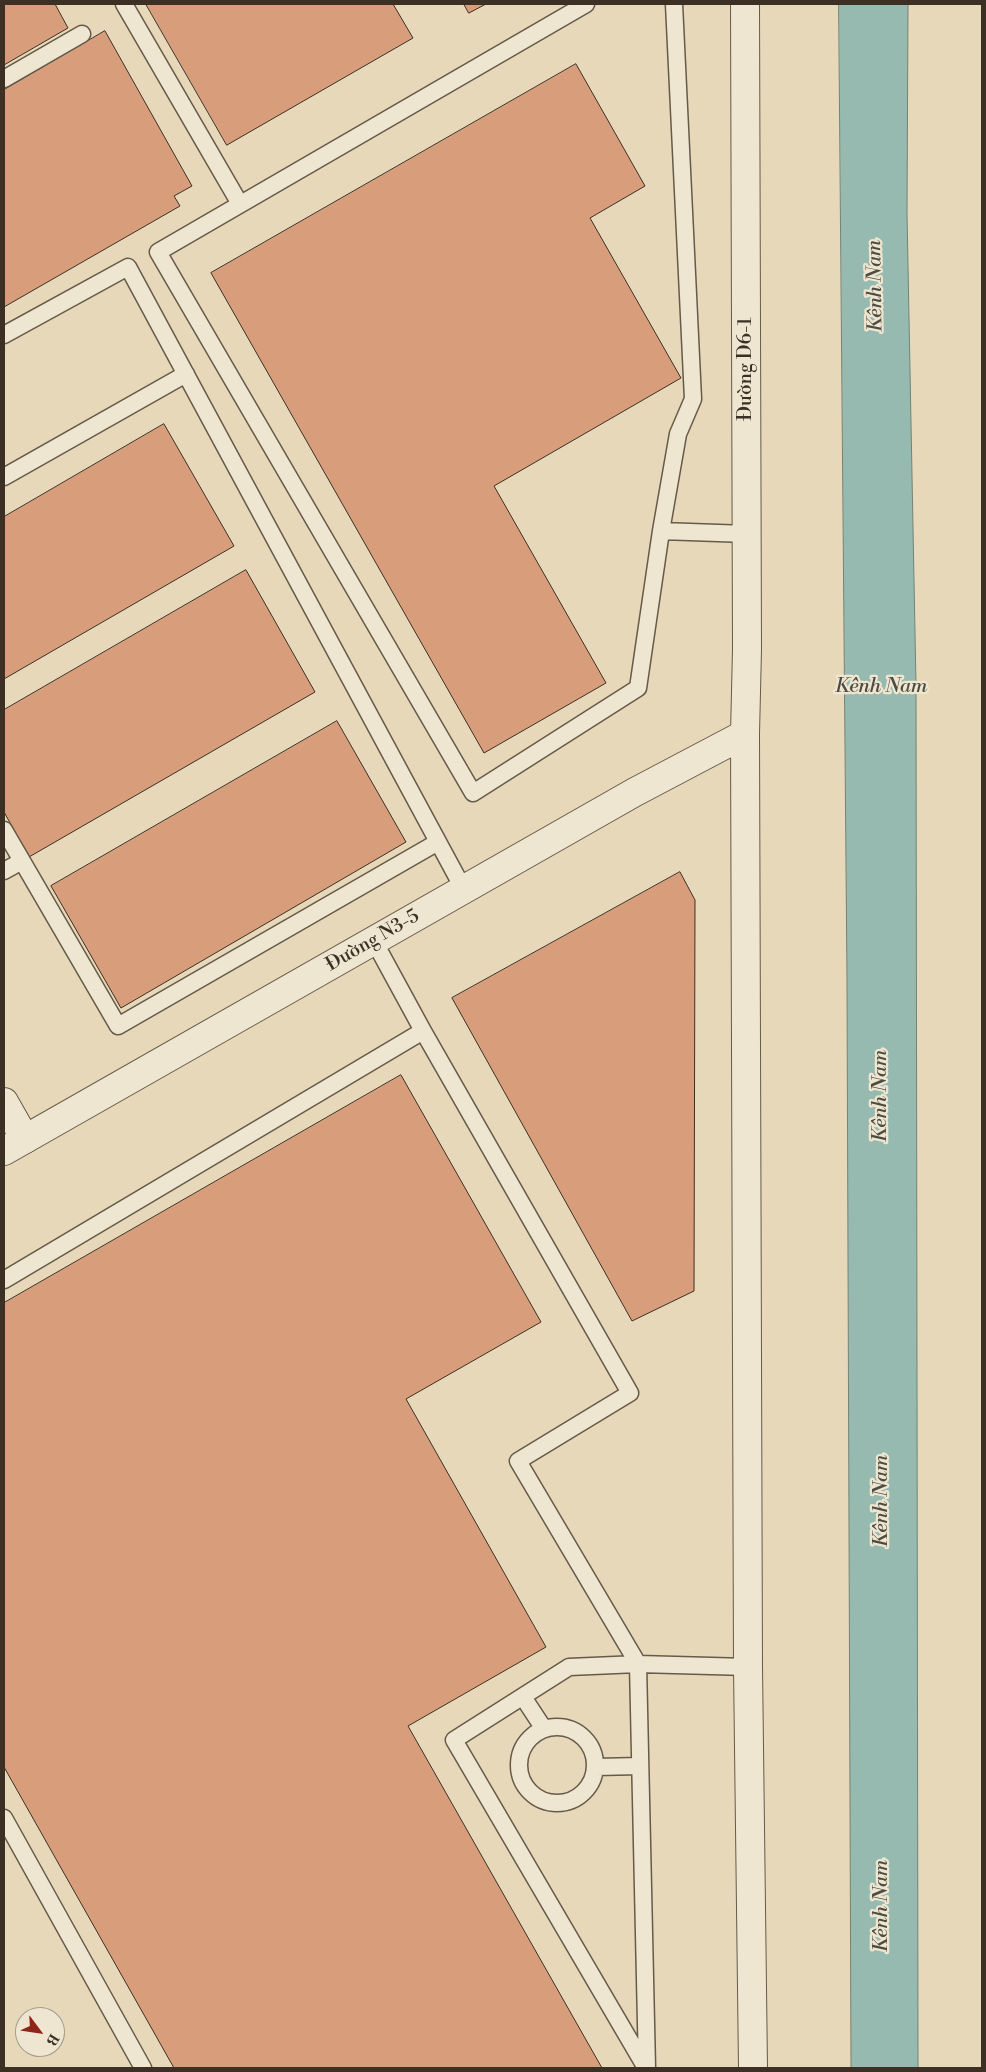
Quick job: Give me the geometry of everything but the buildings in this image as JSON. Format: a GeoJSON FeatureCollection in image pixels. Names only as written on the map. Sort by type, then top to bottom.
{"type":"FeatureCollection","features":[{"type":"Feature","properties":{"kind":"street","name":"Đường D6-1"},"geometry":{"type":"LineString","coordinates":[[745,4],[747,648],[744,734],[748,1667],[753,2068]]}},
{"type":"Feature","properties":{"kind":"street","name":"Đường N3-5"},"geometry":{"type":"LineString","coordinates":[[14,1145],[636,792],[744,734]]}},
{"type":"Feature","properties":{"kind":"street"},"geometry":{"type":"LineString","coordinates":[[4,1102],[14,1145]]}},
{"type":"Feature","properties":{"kind":"lane"},"geometry":{"type":"LineString","coordinates":[[124,4],[240,204]]}},
{"type":"Feature","properties":{"kind":"lane"},"geometry":{"type":"LineString","coordinates":[[586,4],[158,252],[474,793],[638,688],[661,531],[678,434],[693,399],[674,4]]}},
{"type":"Feature","properties":{"kind":"lane"},"geometry":{"type":"LineString","coordinates":[[4,79],[82,34]]}},
{"type":"Feature","properties":{"kind":"lane"},"geometry":{"type":"LineString","coordinates":[[4,335],[128,267],[464,890]]}},
{"type":"Feature","properties":{"kind":"lane"},"geometry":{"type":"LineString","coordinates":[[4,478],[186,374]]}},
{"type":"Feature","properties":{"kind":"lane"},"geometry":{"type":"LineString","coordinates":[[661,531],[747,534]]}},
{"type":"Feature","properties":{"kind":"lane"},"geometry":{"type":"LineString","coordinates":[[4,830],[118,1026],[438,842]]}},
{"type":"Feature","properties":{"kind":"lane"},"geometry":{"type":"LineString","coordinates":[[4,871],[22,861]]}},
{"type":"Feature","properties":{"kind":"lane"},"geometry":{"type":"LineString","coordinates":[[374,941],[423,1031],[630,1393],[518,1461],[638,1664],[647,2068]]}},
{"type":"Feature","properties":{"kind":"lane"},"geometry":{"type":"LineString","coordinates":[[4,1280],[423,1031]]}},
{"type":"Feature","properties":{"kind":"lane"},"geometry":{"type":"LineString","coordinates":[[647,2068],[454,1740],[569,1667],[638,1664],[748,1667]]}},
{"type":"Feature","properties":{"kind":"lane"},"geometry":{"type":"LineString","coordinates":[[523,1697],[544,1729]]}},
{"type":"Feature","properties":{"kind":"lane"},"geometry":{"type":"LineString","coordinates":[[556,1726],[570,1728],[581,1734],[590,1744],[595,1756],[596,1767],[594,1778],[589,1788],[572,1801],[560,1804],[549,1803],[530,1793],[523,1784],[519,1772],[519,1759],[524,1746],[532,1736],[544,1729],[556,1726]]}},
{"type":"Feature","properties":{"kind":"lane"},"geometry":{"type":"LineString","coordinates":[[596,1767],[640,1766]]}},
{"type":"Feature","properties":{"kind":"lane"},"geometry":{"type":"LineString","coordinates":[[4,1818],[144,2068]]}},
{"type":"Feature","properties":{"kind":"water","name":"Kênh Nam"},"geometry":{"type":"Polygon","coordinates":[[[839,4],[908,4],[907,213],[916,685],[918,2068],[851,2068],[847,978],[839,4]]]}}]}
